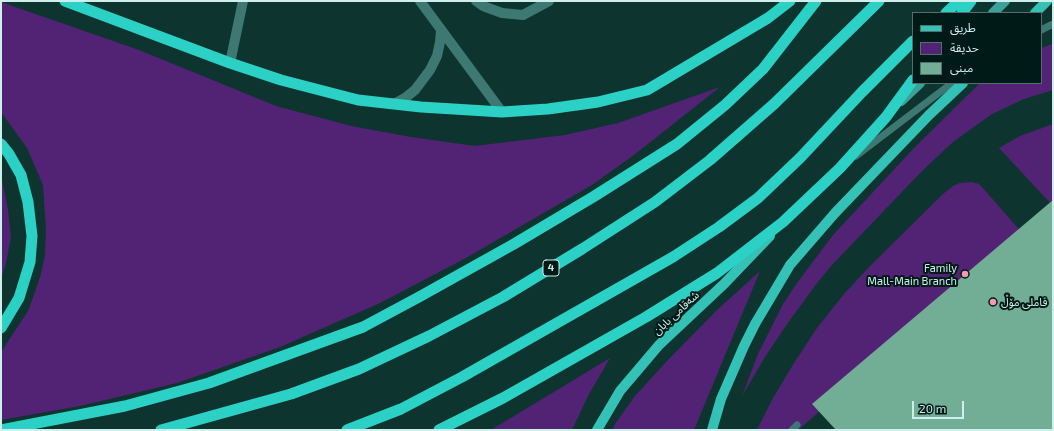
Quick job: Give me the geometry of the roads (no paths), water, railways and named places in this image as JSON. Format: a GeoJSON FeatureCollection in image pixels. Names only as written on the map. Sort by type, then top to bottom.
{"type":"FeatureCollection","features":[{"type":"Feature","properties":{"kind":"highway"},"geometry":{"type":"LineString","coordinates":[[64,1],[230,63],[281,80],[358,100],[421,108],[502,112],[548,109],[598,102],[647,90],[768,18],[790,1]]}},
{"type":"Feature","properties":{"kind":"highway"},"geometry":{"type":"LineString","coordinates":[[1,430],[125,406],[208,383],[298,352],[363,327],[514,244],[593,197],[677,144],[726,105],[763,69],[816,1]]}},
{"type":"Feature","properties":{"kind":"highway","name":"4"},"geometry":{"type":"LineString","coordinates":[[161,430],[291,394],[359,369],[430,336],[516,289],[655,202],[710,160],[774,104],[880,1]]}},
{"type":"Feature","properties":{"kind":"highway"},"geometry":{"type":"LineString","coordinates":[[947,12],[960,1]]}},
{"type":"Feature","properties":{"kind":"highway"},"geometry":{"type":"LineString","coordinates":[[963,12],[971,1]]}},
{"type":"Feature","properties":{"kind":"highway"},"geometry":{"type":"LineString","coordinates":[[347,430],[401,409],[462,377],[673,257],[719,227],[758,198],[779,178],[912,42]]}},
{"type":"Feature","properties":{"kind":"highway"},"geometry":{"type":"LineString","coordinates":[[439,430],[503,398],[646,317],[717,273],[783,222],[840,168],[886,117],[912,81]]}},
{"type":"Feature","properties":{"kind":"highway"},"geometry":{"type":"LineString","coordinates":[[1,144],[9,154],[21,175],[28,202],[32,236],[30,262],[19,298],[1,328]]}},
{"type":"Feature","properties":{"kind":"main road"},"geometry":{"type":"LineString","coordinates":[[994,12],[1005,1]]}},
{"type":"Feature","properties":{"kind":"main road"},"geometry":{"type":"LineString","coordinates":[[1036,12],[1047,1]]}},
{"type":"Feature","properties":{"kind":"main road"},"geometry":{"type":"LineString","coordinates":[[886,117],[919,84]]}},
{"type":"Feature","properties":{"kind":"main road"},"geometry":{"type":"LineString","coordinates":[[712,430],[721,399],[744,346],[755,324],[790,265],[835,213],[929,115],[961,84]]}},
{"type":"Feature","properties":{"kind":"main road","name":"شەقامی بابان"},"geometry":{"type":"LineString","coordinates":[[597,430],[620,390],[659,345],[730,279],[783,222]]}},
{"type":"Feature","properties":{"kind":"street"},"geometry":{"type":"LineString","coordinates":[[230,63],[243,1]]}},
{"type":"Feature","properties":{"kind":"street"},"geometry":{"type":"LineString","coordinates":[[420,1],[502,112]]}},
{"type":"Feature","properties":{"kind":"street"},"geometry":{"type":"LineString","coordinates":[[476,1],[483,6],[502,13],[523,15],[549,1]]}},
{"type":"Feature","properties":{"kind":"street"},"geometry":{"type":"LineString","coordinates":[[394,104],[415,90],[430,70],[440,42],[441,30]]}},
{"type":"Feature","properties":{"kind":"lane"},"geometry":{"type":"LineString","coordinates":[[1042,30],[1053,24]]}},
{"type":"Feature","properties":{"kind":"lane"},"geometry":{"type":"LineString","coordinates":[[840,168],[951,84]]}},
{"type":"Feature","properties":{"kind":"place","name":"Family Mall-Main Branch"},"geometry":{"type":"Point","coordinates":[965,274]}},
{"type":"Feature","properties":{"kind":"place","name":"فاملی مۆڵ"},"geometry":{"type":"Point","coordinates":[993,302]}}]}
